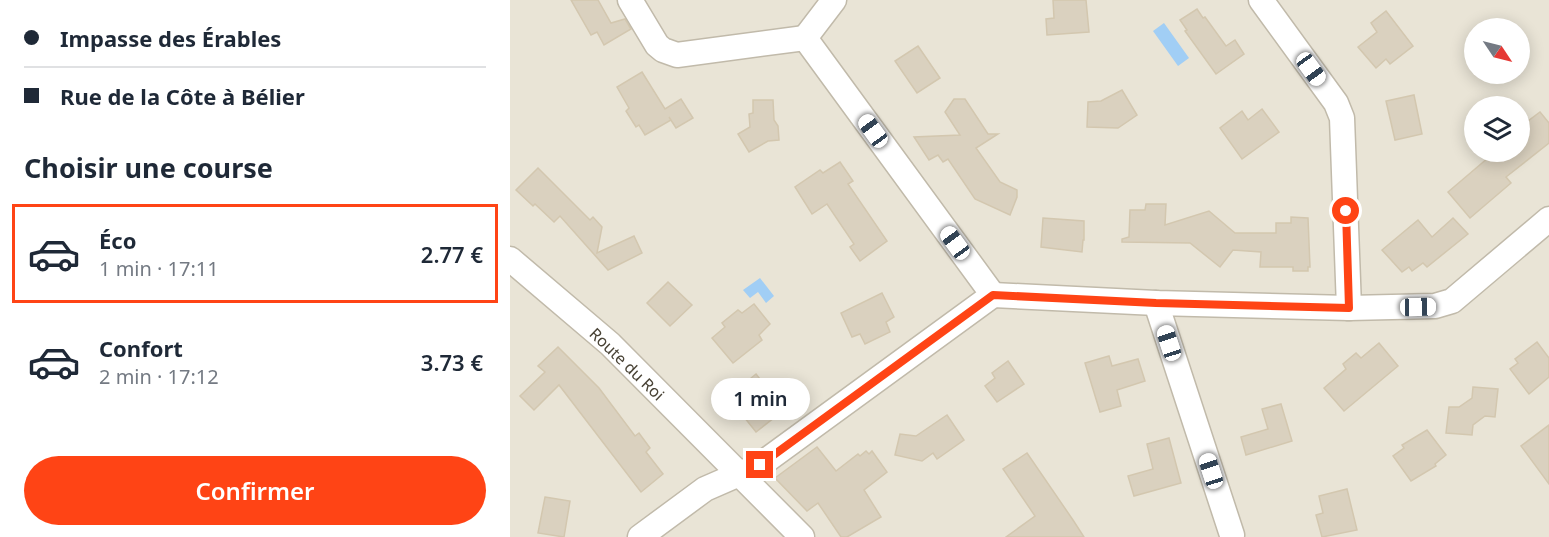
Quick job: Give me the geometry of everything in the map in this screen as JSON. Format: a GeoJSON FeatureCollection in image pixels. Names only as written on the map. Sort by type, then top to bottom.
{"type":"FeatureCollection","features":[{"type":"Feature","properties":{"kind":"street"},"geometry":{"type":"LineString","coordinates":[[630,0],[657,45],[677,55],[805,38],[834,0]]}},
{"type":"Feature","properties":{"kind":"street"},"geometry":{"type":"LineString","coordinates":[[1262,0],[1336,103],[1342,118],[1349,308]]}},
{"type":"Feature","properties":{"kind":"street"},"geometry":{"type":"LineString","coordinates":[[805,38],[993,295]]}},
{"type":"Feature","properties":{"kind":"street"},"geometry":{"type":"LineString","coordinates":[[640,537],[705,489],[760,465],[993,295],[1156,303],[1349,308],[1435,306],[1452,302],[1549,219]]}},
{"type":"Feature","properties":{"kind":"street","name":"Route du Roi"},"geometry":{"type":"LineString","coordinates":[[510,260],[610,344],[802,537]]}},
{"type":"Feature","properties":{"kind":"street"},"geometry":{"type":"LineString","coordinates":[[1156,303],[1232,535]]}},
{"type":"Feature","properties":{"kind":"shaded area"},"geometry":{"type":"Polygon","coordinates":[[[510,0],[1549,0],[1549,537],[510,537],[510,0]]]}},
{"type":"Feature","properties":{"kind":"water"},"geometry":{"type":"Polygon","coordinates":[[[1164,23],[1189,58],[1178,66],[1153,31],[1164,23]]]}},
{"type":"Feature","properties":{"kind":"water"},"geometry":{"type":"Polygon","coordinates":[[[760,278],[774,296],[766,303],[758,292],[750,298],[743,290],[760,278]]]}},
{"type":"Feature","properties":{"kind":"building"},"geometry":{"type":"Polygon","coordinates":[[[571,0],[598,0],[611,23],[625,19],[631,29],[604,45],[597,32],[591,35],[571,0]]]}},
{"type":"Feature","properties":{"kind":"building"},"geometry":{"type":"Polygon","coordinates":[[[1053,0],[1086,0],[1089,32],[1047,35],[1046,19],[1054,18],[1053,0]]]}},
{"type":"Feature","properties":{"kind":"building"},"geometry":{"type":"Polygon","coordinates":[[[1197,9],[1226,46],[1235,40],[1244,54],[1216,74],[1185,31],[1187,30],[1180,20],[1197,9]]]}},
{"type":"Feature","properties":{"kind":"building"},"geometry":{"type":"Polygon","coordinates":[[[1386,11],[1413,46],[1390,64],[1386,59],[1376,68],[1358,47],[1377,32],[1371,23],[1386,11]]]}},
{"type":"Feature","properties":{"kind":"building"},"geometry":{"type":"Polygon","coordinates":[[[918,46],[940,78],[917,93],[895,61],[918,46]]]}},
{"type":"Feature","properties":{"kind":"building"},"geometry":{"type":"Polygon","coordinates":[[[642,72],[665,109],[681,99],[693,118],[676,128],[671,120],[645,135],[639,125],[636,127],[626,111],[629,108],[617,87],[642,72]]]}},
{"type":"Feature","properties":{"kind":"building"},"geometry":{"type":"Polygon","coordinates":[[[1122,90],[1137,115],[1118,128],[1087,127],[1088,102],[1101,101],[1122,90]]]}},
{"type":"Feature","properties":{"kind":"building"},"geometry":{"type":"Polygon","coordinates":[[[1414,95],[1422,134],[1395,140],[1386,101],[1414,95]]]}},
{"type":"Feature","properties":{"kind":"building"},"geometry":{"type":"Polygon","coordinates":[[[954,99],[965,99],[988,134],[998,134],[976,148],[1000,182],[1017,190],[1017,197],[1010,215],[975,199],[948,159],[943,162],[938,155],[929,160],[914,137],[960,135],[945,112],[954,99]]]}},
{"type":"Feature","properties":{"kind":"building"},"geometry":{"type":"Polygon","coordinates":[[[753,100],[773,100],[774,120],[778,126],[779,140],[768,141],[749,152],[738,134],[750,127],[749,114],[753,113],[753,100]]]}},
{"type":"Feature","properties":{"kind":"building"},"geometry":{"type":"Polygon","coordinates":[[[1262,109],[1279,132],[1242,159],[1220,128],[1242,111],[1248,120],[1262,109]]]}},
{"type":"Feature","properties":{"kind":"building"},"geometry":{"type":"Polygon","coordinates":[[[1540,112],[1549,123],[1549,143],[1530,158],[1530,120],[1540,112]]]}},
{"type":"Feature","properties":{"kind":"building"},"geometry":{"type":"Polygon","coordinates":[[[840,162],[853,181],[848,184],[887,241],[860,261],[850,247],[854,244],[827,204],[812,214],[795,187],[820,170],[823,173],[840,162]]]}},
{"type":"Feature","properties":{"kind":"building"},"geometry":{"type":"Polygon","coordinates":[[[1483,162],[1525,162],[1506,177],[1511,183],[1470,218],[1448,192],[1483,162]]]}},
{"type":"Feature","properties":{"kind":"building"},"geometry":{"type":"Polygon","coordinates":[[[538,168],[590,220],[593,217],[602,227],[597,253],[634,236],[642,253],[608,270],[560,216],[554,222],[516,190],[538,168]]]}},
{"type":"Feature","properties":{"kind":"building"},"geometry":{"type":"Polygon","coordinates":[[[1146,204],[1166,204],[1165,225],[1209,211],[1235,233],[1276,233],[1276,223],[1291,223],[1291,217],[1308,218],[1310,267],[1308,271],[1293,271],[1293,267],[1260,267],[1261,252],[1233,250],[1220,267],[1190,243],[1122,242],[1122,239],[1129,237],[1130,210],[1145,210],[1146,204]]]}},
{"type":"Feature","properties":{"kind":"building"},"geometry":{"type":"Polygon","coordinates":[[[1043,218],[1084,221],[1082,252],[1041,247],[1043,218]]]}},
{"type":"Feature","properties":{"kind":"building"},"geometry":{"type":"Polygon","coordinates":[[[1453,218],[1468,234],[1427,267],[1423,263],[1412,271],[1409,267],[1402,272],[1382,250],[1418,220],[1432,237],[1453,218]]]}},
{"type":"Feature","properties":{"kind":"building"},"geometry":{"type":"Polygon","coordinates":[[[668,282],[692,305],[670,326],[647,303],[668,282]]]}},
{"type":"Feature","properties":{"kind":"building"},"geometry":{"type":"Polygon","coordinates":[[[882,293],[894,317],[886,322],[890,332],[865,344],[860,334],[852,337],[841,313],[882,293]]]}},
{"type":"Feature","properties":{"kind":"building"},"geometry":{"type":"Polygon","coordinates":[[[754,304],[770,324],[759,335],[762,340],[733,363],[712,338],[725,327],[722,323],[738,310],[742,313],[754,304]]]}},
{"type":"Feature","properties":{"kind":"building"},"geometry":{"type":"Polygon","coordinates":[[[1537,342],[1549,358],[1549,377],[1529,394],[1510,369],[1518,363],[1515,359],[1537,342]]]}},
{"type":"Feature","properties":{"kind":"building"},"geometry":{"type":"Polygon","coordinates":[[[1379,343],[1398,366],[1344,411],[1324,388],[1346,369],[1343,364],[1356,353],[1361,358],[1379,343]]]}},
{"type":"Feature","properties":{"kind":"building"},"geometry":{"type":"Polygon","coordinates":[[[558,347],[599,388],[635,436],[639,433],[650,448],[646,452],[663,474],[641,492],[559,385],[534,410],[520,396],[545,372],[538,366],[558,347]]]}},
{"type":"Feature","properties":{"kind":"building"},"geometry":{"type":"Polygon","coordinates":[[[1109,356],[1112,366],[1138,359],[1145,381],[1117,390],[1121,406],[1100,412],[1085,363],[1109,356]]]}},
{"type":"Feature","properties":{"kind":"building"},"geometry":{"type":"Polygon","coordinates":[[[1008,361],[1024,384],[997,402],[985,386],[995,378],[992,373],[1008,361]]]}},
{"type":"Feature","properties":{"kind":"building"},"geometry":{"type":"Polygon","coordinates":[[[756,374],[784,410],[756,432],[728,397],[756,374]]]}},
{"type":"Feature","properties":{"kind":"building"},"geometry":{"type":"Polygon","coordinates":[[[1473,387],[1498,389],[1495,417],[1485,416],[1473,425],[1472,435],[1446,433],[1449,407],[1459,407],[1472,398],[1473,387]]]}},
{"type":"Feature","properties":{"kind":"building"},"geometry":{"type":"Polygon","coordinates":[[[1281,404],[1292,441],[1246,455],[1241,437],[1268,429],[1262,409],[1281,404]]]}},
{"type":"Feature","properties":{"kind":"building"},"geometry":{"type":"Polygon","coordinates":[[[947,415],[964,440],[937,459],[933,453],[922,461],[895,455],[900,434],[916,436],[947,415]]]}},
{"type":"Feature","properties":{"kind":"building"},"geometry":{"type":"Polygon","coordinates":[[[1549,425],[1549,484],[1521,446],[1549,425]]]}},
{"type":"Feature","properties":{"kind":"building"},"geometry":{"type":"Polygon","coordinates":[[[1427,430],[1446,455],[1435,464],[1436,466],[1411,481],[1393,456],[1404,448],[1402,445],[1427,430]]]}},
{"type":"Feature","properties":{"kind":"building"},"geometry":{"type":"Polygon","coordinates":[[[1169,438],[1181,483],[1134,496],[1128,476],[1153,469],[1147,444],[1169,438]]]}},
{"type":"Feature","properties":{"kind":"building"},"geometry":{"type":"Polygon","coordinates":[[[817,447],[836,471],[858,454],[860,456],[866,451],[869,454],[872,451],[887,472],[864,490],[881,517],[847,537],[841,537],[818,503],[807,511],[775,478],[817,447]]]}},
{"type":"Feature","properties":{"kind":"building"},"geometry":{"type":"Polygon","coordinates":[[[1027,453],[1084,537],[1006,537],[1035,516],[1003,469],[1027,453]]]}},
{"type":"Feature","properties":{"kind":"building"},"geometry":{"type":"Polygon","coordinates":[[[1347,489],[1357,530],[1322,537],[1316,515],[1323,513],[1319,496],[1347,489]]]}},
{"type":"Feature","properties":{"kind":"building"},"geometry":{"type":"Polygon","coordinates":[[[545,497],[570,501],[564,537],[538,533],[545,497]]]}},
{"type":"Feature","properties":{"kind":"route"},"geometry":{"type":"LineString","coordinates":[[760,465],[993,295],[1156,303],[1349,308],[1346,211]]}}]}
